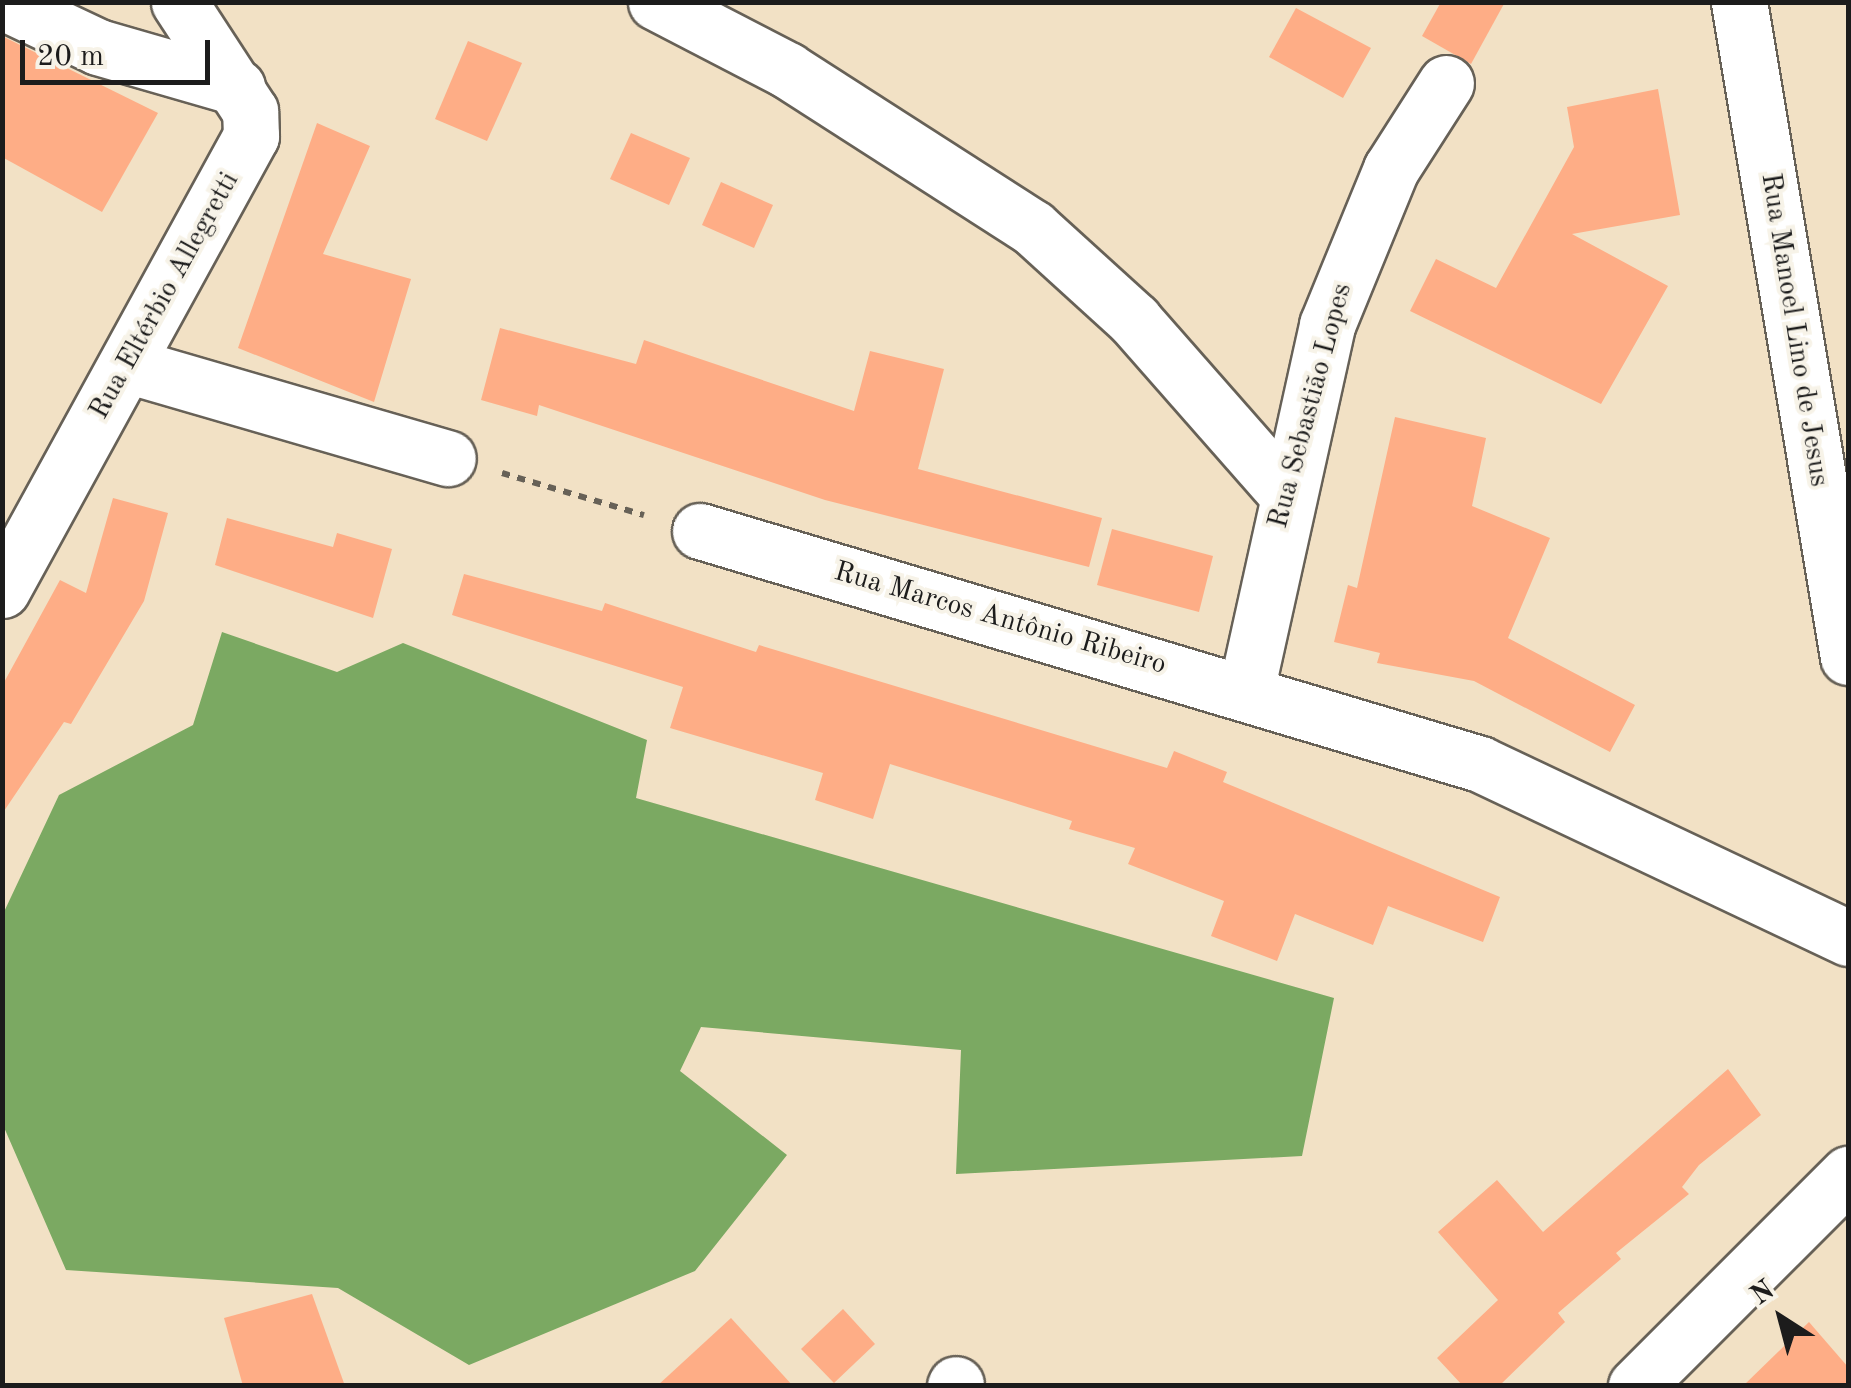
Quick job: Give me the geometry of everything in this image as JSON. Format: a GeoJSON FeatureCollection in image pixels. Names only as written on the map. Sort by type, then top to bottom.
{"type":"FeatureCollection","features":[{"type":"Feature","properties":{"kind":"street"},"geometry":{"type":"LineString","coordinates":[[3,2],[98,47],[237,87]]}},
{"type":"Feature","properties":{"kind":"street","name":"Rua Eltérbio Allegretti"},"geometry":{"type":"LineString","coordinates":[[2,590],[251,136],[237,87],[179,2]]}},
{"type":"Feature","properties":{"kind":"street"},"geometry":{"type":"LineString","coordinates":[[656,2],[803,79],[1032,228],[1134,320],[1286,493]]}},
{"type":"Feature","properties":{"kind":"street","name":"Rua Manoel Lino de Jesus"},"geometry":{"type":"LineString","coordinates":[[1739,2],[1848,657]]}},
{"type":"Feature","properties":{"kind":"street","name":"Rua Sebastião Lopes"},"geometry":{"type":"LineString","coordinates":[[1246,691],[1286,493],[1356,243],[1446,83]]}},
{"type":"Feature","properties":{"kind":"street"},"geometry":{"type":"LineString","coordinates":[[127,365],[448,458]]}},
{"type":"Feature","properties":{"kind":"street","name":"Rua Marcos Antônio Ribeiro"},"geometry":{"type":"LineString","coordinates":[[700,532],[1246,691],[1480,764],[1848,938]]}},
{"type":"Feature","properties":{"kind":"street"},"geometry":{"type":"LineString","coordinates":[[1636,1386],[1848,1174]]}},
{"type":"Feature","properties":{"kind":"path"},"geometry":{"type":"LineString","coordinates":[[448,458],[700,532]]}},
{"type":"Feature","properties":{"kind":"green space"},"geometry":{"type":"Polygon","coordinates":[[[222,632],[337,672],[403,643],[647,740],[636,798],[1334,998],[1302,1156],[956,1174],[961,1050],[701,1027],[680,1071],[787,1155],[695,1271],[469,1365],[338,1288],[66,1270],[3,1125],[3,914],[59,795],[193,725],[222,632]]]}},
{"type":"Feature","properties":{"kind":"building"},"geometry":{"type":"Polygon","coordinates":[[[1441,2],[1505,2],[1471,64],[1422,36],[1441,2]]]}},
{"type":"Feature","properties":{"kind":"building"},"geometry":{"type":"Polygon","coordinates":[[[1296,8],[1371,48],[1343,98],[1269,57],[1296,8]]]}},
{"type":"Feature","properties":{"kind":"building"},"geometry":{"type":"Polygon","coordinates":[[[2,36],[158,113],[102,212],[2,157],[2,36]]]}},
{"type":"Feature","properties":{"kind":"building"},"geometry":{"type":"Polygon","coordinates":[[[468,41],[522,63],[487,141],[435,119],[468,41]]]}},
{"type":"Feature","properties":{"kind":"building"},"geometry":{"type":"Polygon","coordinates":[[[1658,89],[1680,215],[1572,234],[1668,286],[1601,404],[1410,311],[1436,259],[1496,288],[1574,147],[1567,107],[1658,89]]]}},
{"type":"Feature","properties":{"kind":"building"},"geometry":{"type":"Polygon","coordinates":[[[317,123],[370,146],[323,254],[411,279],[374,402],[238,348],[317,123]]]}},
{"type":"Feature","properties":{"kind":"building"},"geometry":{"type":"Polygon","coordinates":[[[631,133],[690,158],[669,205],[610,179],[631,133]]]}},
{"type":"Feature","properties":{"kind":"building"},"geometry":{"type":"Polygon","coordinates":[[[721,182],[773,205],[754,248],[702,225],[721,182]]]}},
{"type":"Feature","properties":{"kind":"building"},"geometry":{"type":"Polygon","coordinates":[[[500,328],[636,364],[644,340],[854,411],[870,351],[944,369],[918,469],[1102,518],[1089,567],[825,500],[539,405],[537,416],[481,400],[500,328]]]}},
{"type":"Feature","properties":{"kind":"building"},"geometry":{"type":"Polygon","coordinates":[[[1395,417],[1486,438],[1472,506],[1550,538],[1508,638],[1635,705],[1610,752],[1474,681],[1377,663],[1380,653],[1334,642],[1348,585],[1357,588],[1395,417]]]}},
{"type":"Feature","properties":{"kind":"building"},"geometry":{"type":"Polygon","coordinates":[[[113,498],[168,513],[144,601],[71,724],[64,722],[2,814],[2,686],[60,580],[86,593],[113,498]]]}},
{"type":"Feature","properties":{"kind":"building"},"geometry":{"type":"Polygon","coordinates":[[[227,518],[333,547],[337,533],[392,549],[373,618],[215,565],[227,518]]]}},
{"type":"Feature","properties":{"kind":"building"},"geometry":{"type":"Polygon","coordinates":[[[1112,529],[1213,556],[1199,612],[1097,585],[1112,529]]]}},
{"type":"Feature","properties":{"kind":"building"},"geometry":{"type":"Polygon","coordinates":[[[464,574],[602,611],[605,603],[756,652],[759,645],[1167,768],[1174,751],[1227,772],[1223,782],[1500,897],[1483,942],[1388,906],[1373,945],[1295,914],[1277,961],[1211,936],[1224,901],[1128,864],[1135,848],[1069,829],[1072,821],[890,764],[873,819],[815,800],[823,773],[670,728],[683,687],[452,615],[464,574]]]}},
{"type":"Feature","properties":{"kind":"building"},"geometry":{"type":"Polygon","coordinates":[[[1728,1069],[1761,1115],[1699,1165],[1682,1187],[1689,1194],[1616,1253],[1621,1259],[1558,1313],[1565,1322],[1499,1386],[1463,1386],[1437,1358],[1498,1300],[1438,1232],[1497,1180],[1543,1232],[1728,1069]]]}},
{"type":"Feature","properties":{"kind":"building"},"geometry":{"type":"Polygon","coordinates":[[[312,1294],[345,1386],[243,1386],[224,1318],[312,1294]]]}},
{"type":"Feature","properties":{"kind":"building"},"geometry":{"type":"Polygon","coordinates":[[[843,1309],[875,1344],[834,1383],[801,1349],[843,1309]]]}},
{"type":"Feature","properties":{"kind":"building"},"geometry":{"type":"Polygon","coordinates":[[[731,1318],[793,1386],[657,1386],[731,1318]]]}},
{"type":"Feature","properties":{"kind":"building"},"geometry":{"type":"Polygon","coordinates":[[[1809,1322],[1848,1367],[1848,1386],[1743,1386],[1809,1322]]]}}]}
